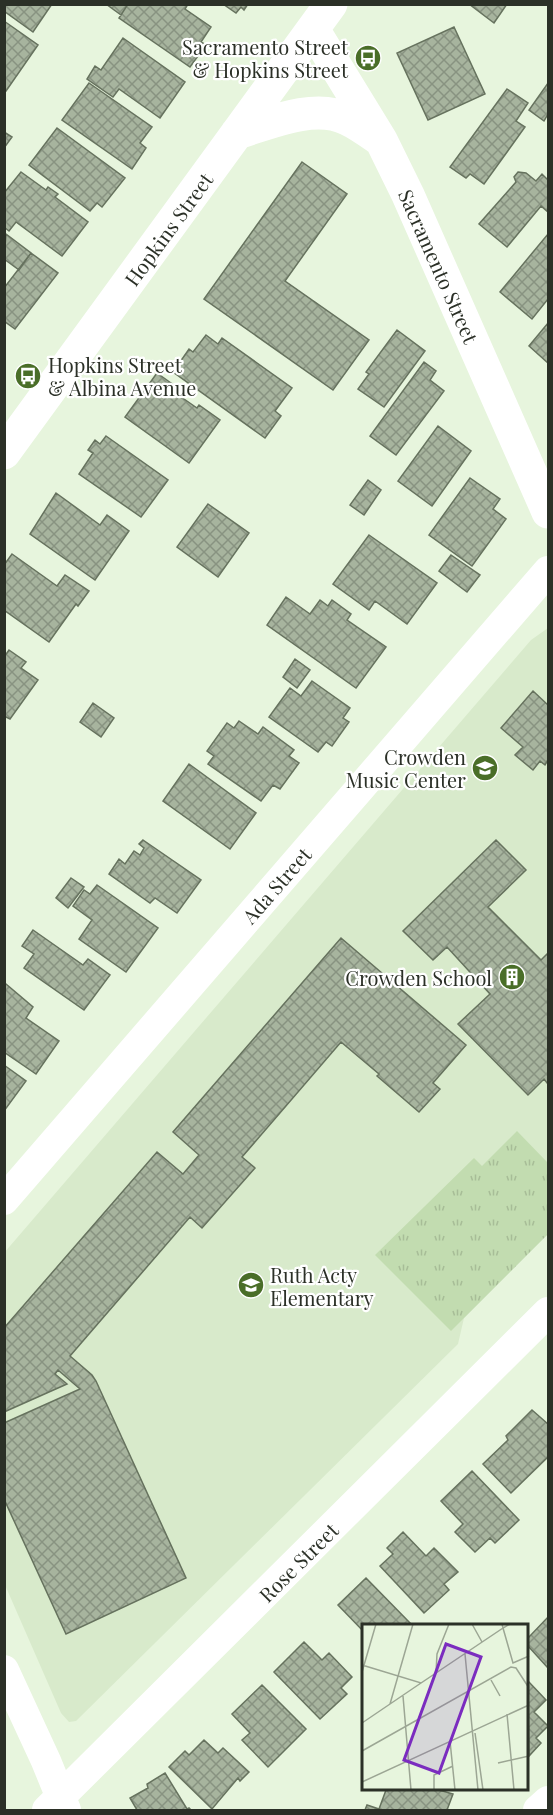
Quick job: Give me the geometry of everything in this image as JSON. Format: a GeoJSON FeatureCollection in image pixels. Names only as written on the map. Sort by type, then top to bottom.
{"type":"FeatureCollection","features":[{"type":"Feature","properties":{"kind":"street","name":"Hopkins Street"},"geometry":{"type":"LineString","coordinates":[[6,447],[322,17]]}},
{"type":"Feature","properties":{"kind":"street","name":"Sacramento Street"},"geometry":{"type":"LineString","coordinates":[[322,17],[408,195],[549,512]]}},
{"type":"Feature","properties":{"kind":"street"},"geometry":{"type":"LineString","coordinates":[[237,133],[314,112],[346,118],[381,140]]}},
{"type":"Feature","properties":{"kind":"street","name":"Ada Street"},"geometry":{"type":"LineString","coordinates":[[4,1200],[549,570]]}},
{"type":"Feature","properties":{"kind":"street","name":"Rose Street"},"geometry":{"type":"LineString","coordinates":[[58,1806],[548,1316]]}},
{"type":"Feature","properties":{"kind":"street"},"geometry":{"type":"LineString","coordinates":[[4,1670],[58,1806]]}},
{"type":"Feature","properties":{"kind":"street"},"geometry":{"type":"LineString","coordinates":[[538,1810],[549,1801]]}},
{"type":"Feature","properties":{"kind":"shaded area","name":"Ruth Acty Elementary"},"geometry":{"type":"Polygon","coordinates":[[[548,628],[548,1234],[464,1318],[458,1344],[76,1721],[69,1722],[61,1713],[5,1585],[4,1253],[531,640],[548,628]]]}},
{"type":"Feature","properties":{"kind":"green space"},"geometry":{"type":"Polygon","coordinates":[[[517,1131],[548,1163],[548,1234],[451,1331],[375,1255],[474,1158],[482,1166],[517,1131]]]}},
{"type":"Feature","properties":{"kind":"building"},"geometry":{"type":"Polygon","coordinates":[[[4,4],[52,4],[33,32],[4,11],[4,4]]]}},
{"type":"Feature","properties":{"kind":"building"},"geometry":{"type":"Polygon","coordinates":[[[106,4],[128,4],[121,15],[106,4]]]}},
{"type":"Feature","properties":{"kind":"building"},"geometry":{"type":"Polygon","coordinates":[[[128,4],[188,4],[185,9],[211,27],[201,42],[206,45],[190,67],[119,18],[128,4]]]}},
{"type":"Feature","properties":{"kind":"building"},"geometry":{"type":"Polygon","coordinates":[[[223,4],[248,4],[244,10],[241,7],[236,13],[223,4]]]}},
{"type":"Feature","properties":{"kind":"building"},"geometry":{"type":"Polygon","coordinates":[[[469,4],[507,4],[494,23],[469,4]]]}},
{"type":"Feature","properties":{"kind":"building"},"geometry":{"type":"Polygon","coordinates":[[[4,21],[38,45],[6,91],[4,90],[4,21]]]}},
{"type":"Feature","properties":{"kind":"building"},"geometry":{"type":"Polygon","coordinates":[[[454,27],[485,94],[428,120],[397,53],[454,27]]]}},
{"type":"Feature","properties":{"kind":"building"},"geometry":{"type":"Polygon","coordinates":[[[123,38],[185,82],[160,118],[119,89],[113,97],[87,79],[95,66],[101,70],[123,38]]]}},
{"type":"Feature","properties":{"kind":"building"},"geometry":{"type":"Polygon","coordinates":[[[89,83],[152,127],[140,143],[146,148],[132,169],[62,120],[89,83]]]}},
{"type":"Feature","properties":{"kind":"building"},"geometry":{"type":"Polygon","coordinates":[[[548,83],[548,114],[544,121],[529,110],[548,83]]]}},
{"type":"Feature","properties":{"kind":"building"},"geometry":{"type":"Polygon","coordinates":[[[507,89],[528,103],[516,121],[525,127],[484,184],[470,174],[466,178],[450,167],[507,89]]]}},
{"type":"Feature","properties":{"kind":"building"},"geometry":{"type":"Polygon","coordinates":[[[57,128],[125,178],[102,207],[97,203],[90,211],[29,165],[57,128]]]}},
{"type":"Feature","properties":{"kind":"building"},"geometry":{"type":"Polygon","coordinates":[[[4,132],[12,137],[4,148],[4,132]]]}},
{"type":"Feature","properties":{"kind":"building"},"geometry":{"type":"Polygon","coordinates":[[[302,162],[347,194],[285,281],[369,340],[333,390],[204,299],[302,162]]]}},
{"type":"Feature","properties":{"kind":"building"},"geometry":{"type":"Polygon","coordinates":[[[21,172],[46,190],[48,187],[58,194],[55,197],[88,222],[62,256],[16,222],[9,231],[4,227],[4,193],[21,172]]]}},
{"type":"Feature","properties":{"kind":"building"},"geometry":{"type":"Polygon","coordinates":[[[518,172],[526,173],[536,181],[542,174],[548,180],[548,212],[541,206],[507,247],[479,224],[516,182],[514,177],[518,172]]]}},
{"type":"Feature","properties":{"kind":"building"},"geometry":{"type":"Polygon","coordinates":[[[6,234],[31,253],[19,270],[4,259],[6,234]]]}},
{"type":"Feature","properties":{"kind":"building"},"geometry":{"type":"Polygon","coordinates":[[[548,234],[548,299],[532,319],[500,292],[548,234]]]}},
{"type":"Feature","properties":{"kind":"building"},"geometry":{"type":"Polygon","coordinates":[[[31,253],[58,273],[15,329],[4,321],[4,288],[31,253]]]}},
{"type":"Feature","properties":{"kind":"building"},"geometry":{"type":"Polygon","coordinates":[[[548,323],[548,363],[529,346],[548,323]]]}},
{"type":"Feature","properties":{"kind":"building"},"geometry":{"type":"Polygon","coordinates":[[[397,330],[425,351],[384,407],[358,389],[369,374],[366,372],[397,330]]]}},
{"type":"Feature","properties":{"kind":"building"},"geometry":{"type":"Polygon","coordinates":[[[206,335],[218,344],[222,338],[292,388],[275,411],[281,416],[265,438],[173,372],[189,349],[193,352],[206,335]]]}},
{"type":"Feature","properties":{"kind":"building"},"geometry":{"type":"Polygon","coordinates":[[[424,362],[436,371],[430,380],[444,391],[396,455],[370,436],[424,362]]]}},
{"type":"Feature","properties":{"kind":"building"},"geometry":{"type":"Polygon","coordinates":[[[157,373],[178,388],[174,392],[197,408],[199,405],[220,420],[189,463],[125,417],[157,373]]]}},
{"type":"Feature","properties":{"kind":"building"},"geometry":{"type":"Polygon","coordinates":[[[438,426],[471,451],[432,506],[398,481],[438,426]]]}},
{"type":"Feature","properties":{"kind":"building"},"geometry":{"type":"Polygon","coordinates":[[[106,436],[168,480],[141,517],[79,474],[93,453],[88,450],[95,440],[100,444],[106,436]]]}},
{"type":"Feature","properties":{"kind":"building"},"geometry":{"type":"Polygon","coordinates":[[[470,478],[500,499],[493,509],[506,519],[472,566],[429,535],[470,478]]]}},
{"type":"Feature","properties":{"kind":"building"},"geometry":{"type":"Polygon","coordinates":[[[368,480],[381,490],[364,515],[350,505],[368,480]]]}},
{"type":"Feature","properties":{"kind":"building"},"geometry":{"type":"Polygon","coordinates":[[[56,493],[100,525],[107,515],[129,531],[95,580],[30,534],[56,493]]]}},
{"type":"Feature","properties":{"kind":"building"},"geometry":{"type":"Polygon","coordinates":[[[208,504],[249,533],[218,577],[177,547],[208,504]]]}},
{"type":"Feature","properties":{"kind":"building"},"geometry":{"type":"Polygon","coordinates":[[[369,535],[437,583],[407,624],[375,601],[369,610],[333,584],[369,535]]]}},
{"type":"Feature","properties":{"kind":"building"},"geometry":{"type":"Polygon","coordinates":[[[12,554],[57,586],[65,575],[89,591],[78,606],[76,604],[49,642],[4,610],[4,565],[12,554]]]}},
{"type":"Feature","properties":{"kind":"building"},"geometry":{"type":"Polygon","coordinates":[[[451,555],[480,575],[467,592],[439,571],[451,555]]]}},
{"type":"Feature","properties":{"kind":"building"},"geometry":{"type":"Polygon","coordinates":[[[286,597],[310,614],[320,600],[328,606],[332,600],[351,614],[347,620],[386,647],[356,688],[267,625],[286,597]]]}},
{"type":"Feature","properties":{"kind":"building"},"geometry":{"type":"Polygon","coordinates":[[[9,650],[26,662],[21,668],[38,680],[10,719],[4,716],[4,657],[9,650]]]}},
{"type":"Feature","properties":{"kind":"building"},"geometry":{"type":"Polygon","coordinates":[[[295,659],[310,670],[297,688],[283,677],[295,659]]]}},
{"type":"Feature","properties":{"kind":"building"},"geometry":{"type":"Polygon","coordinates":[[[312,681],[350,708],[343,718],[349,722],[332,746],[326,742],[318,752],[269,717],[290,688],[301,696],[312,681]]]}},
{"type":"Feature","properties":{"kind":"building"},"geometry":{"type":"Polygon","coordinates":[[[533,691],[548,705],[548,760],[545,765],[540,761],[533,770],[515,755],[523,747],[501,728],[533,691]]]}},
{"type":"Feature","properties":{"kind":"building"},"geometry":{"type":"Polygon","coordinates":[[[93,703],[114,718],[101,737],[80,722],[93,703]]]}},
{"type":"Feature","properties":{"kind":"building"},"geometry":{"type":"Polygon","coordinates":[[[239,721],[258,734],[263,727],[294,750],[289,756],[299,763],[280,789],[273,785],[261,801],[208,764],[214,756],[207,751],[227,723],[234,728],[239,721]]]}},
{"type":"Feature","properties":{"kind":"building"},"geometry":{"type":"Polygon","coordinates":[[[189,764],[256,813],[230,849],[163,801],[189,764]]]}},
{"type":"Feature","properties":{"kind":"building"},"geometry":{"type":"Polygon","coordinates":[[[143,840],[201,880],[177,913],[155,898],[150,903],[109,874],[119,859],[125,864],[134,851],[140,855],[144,848],[139,844],[143,840]]]}},
{"type":"Feature","properties":{"kind":"building","name":"Crowden School"},"geometry":{"type":"Polygon","coordinates":[[[496,840],[526,870],[488,907],[541,960],[548,953],[548,1084],[544,1079],[528,1095],[458,1024],[490,994],[447,947],[433,960],[403,931],[496,840]]]}},
{"type":"Feature","properties":{"kind":"building"},"geometry":{"type":"Polygon","coordinates":[[[71,878],[84,887],[68,908],[56,898],[71,878]]]}},
{"type":"Feature","properties":{"kind":"building"},"geometry":{"type":"Polygon","coordinates":[[[97,885],[158,928],[126,972],[79,939],[92,920],[73,906],[84,890],[90,894],[97,885]]]}},
{"type":"Feature","properties":{"kind":"building"},"geometry":{"type":"Polygon","coordinates":[[[33,930],[83,965],[88,959],[110,975],[84,1010],[24,968],[34,954],[22,946],[33,930]]]}},
{"type":"Feature","properties":{"kind":"building"},"geometry":{"type":"Polygon","coordinates":[[[341,938],[466,1045],[433,1083],[440,1089],[419,1112],[341,1042],[242,1157],[255,1168],[202,1228],[190,1217],[70,1356],[96,1381],[186,1578],[66,1634],[4,1499],[4,1423],[80,1389],[58,1370],[55,1374],[67,1384],[4,1412],[4,1328],[157,1152],[183,1174],[199,1155],[173,1132],[341,938]]]}},
{"type":"Feature","properties":{"kind":"building"},"geometry":{"type":"Polygon","coordinates":[[[6,984],[33,1007],[26,1018],[59,1041],[36,1074],[4,1052],[4,986],[6,984]]]}},
{"type":"Feature","properties":{"kind":"building"},"geometry":{"type":"Polygon","coordinates":[[[4,1065],[26,1081],[4,1111],[4,1065]]]}},
{"type":"Feature","properties":{"kind":"building"},"geometry":{"type":"Polygon","coordinates":[[[532,1410],[548,1424],[548,1457],[511,1493],[483,1464],[508,1440],[506,1436],[532,1410]]]}},
{"type":"Feature","properties":{"kind":"building"},"geometry":{"type":"Polygon","coordinates":[[[472,1471],[519,1520],[495,1543],[490,1538],[475,1552],[455,1532],[463,1524],[441,1501],[472,1471]]]}},
{"type":"Feature","properties":{"kind":"building"},"geometry":{"type":"Polygon","coordinates":[[[403,1532],[426,1556],[434,1548],[458,1572],[444,1584],[449,1590],[424,1613],[380,1566],[393,1554],[387,1548],[403,1532]]]}},
{"type":"Feature","properties":{"kind":"building"},"geometry":{"type":"Polygon","coordinates":[[[366,1578],[411,1624],[362,1624],[362,1630],[338,1605],[366,1578]]]}},
{"type":"Feature","properties":{"kind":"building"},"geometry":{"type":"Polygon","coordinates":[[[548,1617],[548,1668],[529,1647],[529,1637],[548,1617]]]}},
{"type":"Feature","properties":{"kind":"building"},"geometry":{"type":"Polygon","coordinates":[[[304,1642],[322,1660],[329,1653],[352,1677],[341,1688],[347,1694],[320,1719],[274,1672],[304,1642]]]}},
{"type":"Feature","properties":{"kind":"building"},"geometry":{"type":"Polygon","coordinates":[[[529,1682],[546,1700],[534,1712],[548,1726],[536,1738],[541,1743],[529,1756],[529,1682]]]}},
{"type":"Feature","properties":{"kind":"building"},"geometry":{"type":"Polygon","coordinates":[[[262,1685],[306,1729],[268,1767],[242,1740],[250,1733],[232,1714],[262,1685]]]}},
{"type":"Feature","properties":{"kind":"building"},"geometry":{"type":"Polygon","coordinates":[[[204,1740],[218,1753],[223,1748],[249,1772],[240,1781],[238,1778],[212,1809],[169,1767],[185,1751],[189,1755],[204,1740]]]}},
{"type":"Feature","properties":{"kind":"building"},"geometry":{"type":"Polygon","coordinates":[[[165,1773],[187,1809],[191,1810],[137,1810],[130,1798],[148,1788],[147,1784],[165,1773]]]}},
{"type":"Feature","properties":{"kind":"building"},"geometry":{"type":"Polygon","coordinates":[[[386,1791],[442,1791],[453,1794],[447,1810],[365,1810],[367,1805],[379,1809],[386,1791]]]}},
{"type":"Feature","properties":{"kind":"place","name":"Sacramento Street & Hopkins Street"},"geometry":{"type":"Point","coordinates":[368,58]}},
{"type":"Feature","properties":{"kind":"place","name":"Hopkins Street & Albina Avenue"},"geometry":{"type":"Point","coordinates":[28,376]}},
{"type":"Feature","properties":{"kind":"place","name":"Crowden Music Center"},"geometry":{"type":"Point","coordinates":[485,768]}},
{"type":"Feature","properties":{"kind":"place","name":"Crowden School"},"geometry":{"type":"Point","coordinates":[512,977]}},
{"type":"Feature","properties":{"kind":"place","name":"Ruth Acty Elementary"},"geometry":{"type":"Point","coordinates":[251,1285]}}]}
